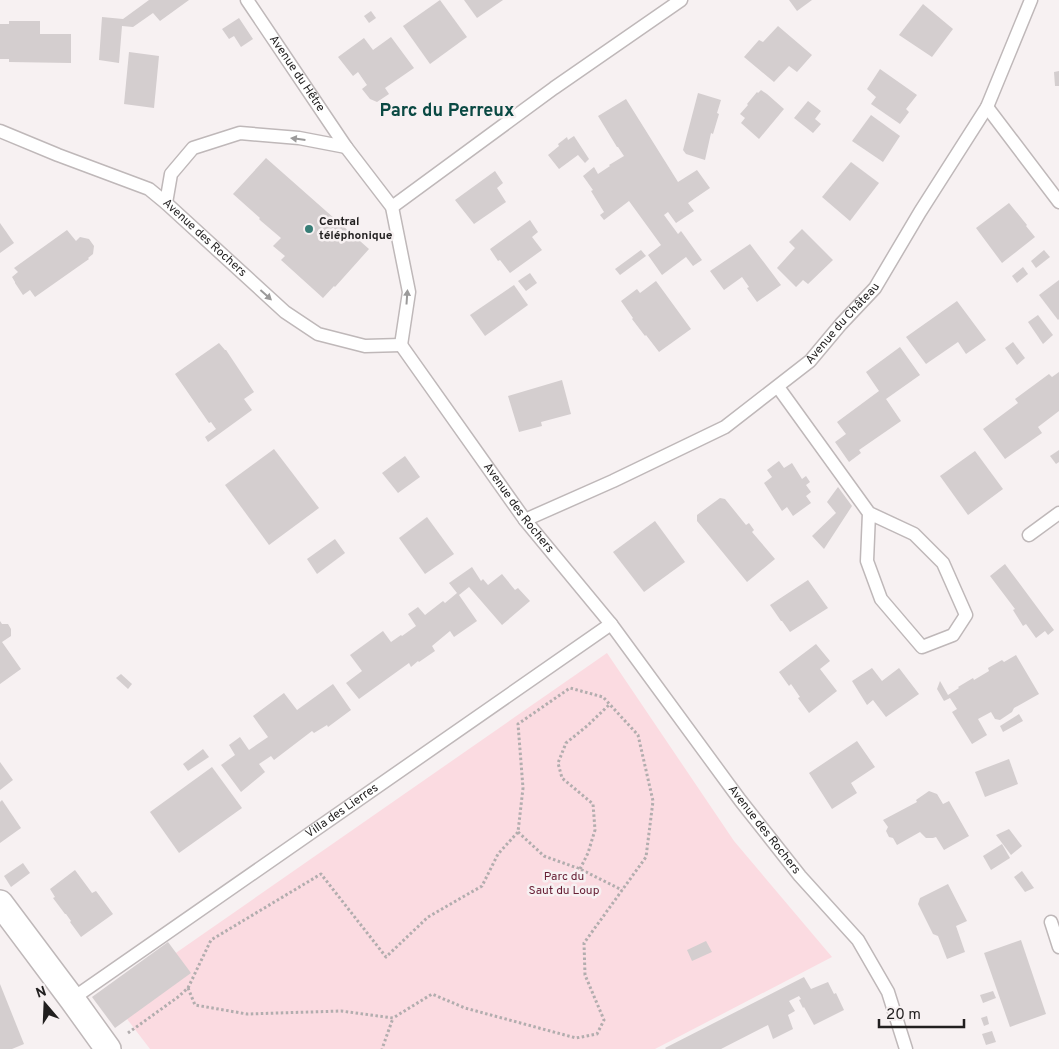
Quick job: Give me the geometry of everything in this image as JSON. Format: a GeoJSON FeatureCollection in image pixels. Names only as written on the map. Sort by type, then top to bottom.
{"type":"FeatureCollection","features":[{"type":"Feature","properties":{"kind":"street"},"geometry":{"type":"LineString","coordinates":[[3,911],[72,998],[107,1049]]}},
{"type":"Feature","properties":{"kind":"lane","name":"Avenue du Hêtre"},"geometry":{"type":"LineString","coordinates":[[247,0],[346,147],[392,207]]}},
{"type":"Feature","properties":{"kind":"lane"},"geometry":{"type":"LineString","coordinates":[[401,345],[408,292],[392,207],[554,88],[681,0]]}},
{"type":"Feature","properties":{"kind":"lane","name":"Avenue du Château"},"geometry":{"type":"LineString","coordinates":[[524,520],[613,481],[725,427],[810,361],[875,288],[920,212],[987,107],[1031,0]]}},
{"type":"Feature","properties":{"kind":"lane"},"geometry":{"type":"LineString","coordinates":[[987,107],[1059,202]]}},
{"type":"Feature","properties":{"kind":"lane","name":"Avenue des Rochers"},"geometry":{"type":"LineString","coordinates":[[0,131],[149,189],[166,202],[285,312],[318,334],[365,346],[401,345],[524,520],[611,624],[740,800],[800,876],[858,940],[888,992],[906,1049]]}},
{"type":"Feature","properties":{"kind":"lane"},"geometry":{"type":"LineString","coordinates":[[166,202],[171,174],[194,148],[240,133],[298,138],[346,147]]}},
{"type":"Feature","properties":{"kind":"lane"},"geometry":{"type":"LineString","coordinates":[[778,387],[870,513],[914,534],[943,563],[966,615],[953,634],[922,647],[881,599],[867,560],[870,513]]}},
{"type":"Feature","properties":{"kind":"lane"},"geometry":{"type":"LineString","coordinates":[[1029,535],[1059,513]]}},
{"type":"Feature","properties":{"kind":"lane","name":"Villa des Lierres"},"geometry":{"type":"LineString","coordinates":[[72,998],[611,624]]}},
{"type":"Feature","properties":{"kind":"lane"},"geometry":{"type":"LineString","coordinates":[[1051,922],[1059,947]]}},
{"type":"Feature","properties":{"kind":"path"},"geometry":{"type":"LineString","coordinates":[[107,1049],[188,988],[211,940],[322,874],[386,957],[428,917],[482,886],[498,854],[518,832],[523,788],[518,724],[570,688],[603,697],[638,735],[652,801],[646,857],[584,943],[585,975],[604,1020],[597,1034],[576,1038],[465,1008],[432,994],[393,1018],[382,1049]]}},
{"type":"Feature","properties":{"kind":"path"},"geometry":{"type":"LineString","coordinates":[[580,869],[588,853],[595,830],[594,804],[562,778],[558,763],[566,743],[610,704]]}},
{"type":"Feature","properties":{"kind":"path"},"geometry":{"type":"LineString","coordinates":[[518,832],[544,856],[580,869],[622,890]]}},
{"type":"Feature","properties":{"kind":"path"},"geometry":{"type":"LineString","coordinates":[[188,988],[195,1005],[247,1014],[341,1011],[393,1018]]}},
{"type":"Feature","properties":{"kind":"green space","name":"Parc du Saut du Loup"},"geometry":{"type":"Polygon","coordinates":[[[607,653],[734,841],[832,957],[655,1049],[150,1049],[111,998],[607,653]]]}},
{"type":"Feature","properties":{"kind":"building"},"geometry":{"type":"Polygon","coordinates":[[[149,0],[189,0],[160,21],[153,13],[133,27],[122,26],[119,63],[99,60],[102,17],[123,19],[149,0]]]}},
{"type":"Feature","properties":{"kind":"building"},"geometry":{"type":"Polygon","coordinates":[[[440,0],[467,37],[430,64],[403,26],[440,0]]]}},
{"type":"Feature","properties":{"kind":"building"},"geometry":{"type":"Polygon","coordinates":[[[464,0],[503,0],[477,18],[464,0]]]}},
{"type":"Feature","properties":{"kind":"building"},"geometry":{"type":"Polygon","coordinates":[[[789,0],[812,0],[797,11],[789,0]]]}},
{"type":"Feature","properties":{"kind":"building"},"geometry":{"type":"Polygon","coordinates":[[[923,4],[953,29],[932,57],[899,35],[923,4]]]}},
{"type":"Feature","properties":{"kind":"building"},"geometry":{"type":"Polygon","coordinates":[[[371,11],[376,18],[369,23],[364,16],[371,11]]]}},
{"type":"Feature","properties":{"kind":"building"},"geometry":{"type":"Polygon","coordinates":[[[239,18],[253,39],[241,47],[234,36],[229,39],[222,29],[239,18]]]}},
{"type":"Feature","properties":{"kind":"building"},"geometry":{"type":"Polygon","coordinates":[[[9,21],[40,21],[40,34],[71,34],[71,63],[9,62],[9,59],[0,59],[0,24],[9,24],[9,21]]]}},
{"type":"Feature","properties":{"kind":"building"},"geometry":{"type":"Polygon","coordinates":[[[778,26],[812,55],[797,72],[789,66],[774,82],[744,57],[759,40],[763,42],[778,26]]]}},
{"type":"Feature","properties":{"kind":"building"},"geometry":{"type":"Polygon","coordinates":[[[391,37],[414,68],[385,88],[389,94],[377,102],[370,99],[362,89],[367,85],[358,72],[353,76],[338,57],[364,38],[373,50],[391,37]]]}},
{"type":"Feature","properties":{"kind":"building"},"geometry":{"type":"Polygon","coordinates":[[[129,52],[159,56],[154,108],[124,104],[129,52]]]}},
{"type":"Feature","properties":{"kind":"building"},"geometry":{"type":"Polygon","coordinates":[[[880,69],[917,95],[906,109],[909,112],[900,124],[871,104],[876,97],[867,89],[880,69]]]}},
{"type":"Feature","properties":{"kind":"building"},"geometry":{"type":"Polygon","coordinates":[[[1059,71],[1059,86],[1055,86],[1054,72],[1059,71]]]}},
{"type":"Feature","properties":{"kind":"building"},"geometry":{"type":"Polygon","coordinates":[[[761,90],[784,109],[759,139],[741,123],[745,118],[740,114],[757,92],[761,90]]]}},
{"type":"Feature","properties":{"kind":"building"},"geometry":{"type":"Polygon","coordinates":[[[698,93],[721,100],[717,113],[719,114],[713,134],[711,133],[705,160],[686,154],[683,150],[698,93]]]}},
{"type":"Feature","properties":{"kind":"building"},"geometry":{"type":"Polygon","coordinates":[[[626,99],[678,182],[697,170],[710,188],[688,203],[694,211],[676,223],[668,212],[664,215],[678,234],[681,231],[702,260],[693,266],[686,257],[662,275],[648,255],[661,245],[629,201],[604,220],[600,215],[604,212],[591,191],[593,190],[583,176],[594,167],[598,174],[624,156],[598,116],[626,99]]]}},
{"type":"Feature","properties":{"kind":"building"},"geometry":{"type":"Polygon","coordinates":[[[808,101],[821,111],[815,119],[821,124],[813,133],[794,118],[808,101]]]}},
{"type":"Feature","properties":{"kind":"building"},"geometry":{"type":"Polygon","coordinates":[[[871,115],[900,136],[883,162],[852,141],[871,115]]]}},
{"type":"Feature","properties":{"kind":"building"},"geometry":{"type":"Polygon","coordinates":[[[574,136],[589,159],[585,163],[578,155],[559,169],[548,155],[567,137],[568,140],[574,136]]]}},
{"type":"Feature","properties":{"kind":"building","name":"Central téléphonique"},"geometry":{"type":"Polygon","coordinates":[[[266,158],[369,249],[323,298],[281,260],[285,256],[273,246],[281,238],[233,194],[266,158]]]}},
{"type":"Feature","properties":{"kind":"building"},"geometry":{"type":"Polygon","coordinates":[[[851,162],[879,183],[850,221],[822,197],[851,162]]]}},
{"type":"Feature","properties":{"kind":"building"},"geometry":{"type":"Polygon","coordinates":[[[495,171],[503,183],[497,188],[506,202],[474,224],[455,200],[495,171]]]}},
{"type":"Feature","properties":{"kind":"building"},"geometry":{"type":"Polygon","coordinates":[[[1009,203],[1035,237],[1002,263],[976,228],[1009,203]]]}},
{"type":"Feature","properties":{"kind":"building"},"geometry":{"type":"Polygon","coordinates":[[[530,220],[538,232],[532,237],[542,250],[510,273],[500,260],[498,261],[490,249],[530,220]]]}},
{"type":"Feature","properties":{"kind":"building"},"geometry":{"type":"Polygon","coordinates":[[[0,223],[14,243],[0,253],[0,223]]]}},
{"type":"Feature","properties":{"kind":"building"},"geometry":{"type":"Polygon","coordinates":[[[802,229],[833,260],[808,284],[803,280],[796,287],[777,268],[795,248],[789,242],[802,229]]]}},
{"type":"Feature","properties":{"kind":"building"},"geometry":{"type":"Polygon","coordinates":[[[67,230],[76,241],[80,237],[89,239],[94,246],[93,254],[89,259],[35,297],[30,290],[23,295],[12,277],[18,272],[14,268],[67,230]]]}},
{"type":"Feature","properties":{"kind":"building"},"geometry":{"type":"Polygon","coordinates":[[[750,244],[781,285],[757,302],[742,277],[724,290],[710,271],[750,244]]]}},
{"type":"Feature","properties":{"kind":"building"},"geometry":{"type":"Polygon","coordinates":[[[641,250],[646,256],[620,275],[615,269],[641,250]]]}},
{"type":"Feature","properties":{"kind":"building"},"geometry":{"type":"Polygon","coordinates":[[[1044,250],[1050,257],[1036,268],[1031,261],[1044,250]]]}},
{"type":"Feature","properties":{"kind":"building"},"geometry":{"type":"Polygon","coordinates":[[[1023,267],[1028,274],[1017,283],[1012,276],[1023,267]]]}},
{"type":"Feature","properties":{"kind":"building"},"geometry":{"type":"Polygon","coordinates":[[[530,273],[537,283],[526,291],[518,281],[530,273]]]}},
{"type":"Feature","properties":{"kind":"building"},"geometry":{"type":"Polygon","coordinates":[[[1059,280],[1059,319],[1058,320],[1039,295],[1059,280]]]}},
{"type":"Feature","properties":{"kind":"building"},"geometry":{"type":"Polygon","coordinates":[[[656,281],[691,329],[659,352],[632,319],[621,301],[637,289],[640,293],[656,281]]]}},
{"type":"Feature","properties":{"kind":"building"},"geometry":{"type":"Polygon","coordinates":[[[514,285],[528,305],[485,336],[470,315],[514,285]]]}},
{"type":"Feature","properties":{"kind":"building"},"geometry":{"type":"Polygon","coordinates":[[[957,301],[986,340],[966,354],[958,342],[926,364],[906,337],[957,301]]]}},
{"type":"Feature","properties":{"kind":"building"},"geometry":{"type":"Polygon","coordinates":[[[1038,315],[1053,335],[1043,344],[1028,322],[1038,315]]]}},
{"type":"Feature","properties":{"kind":"building"},"geometry":{"type":"Polygon","coordinates":[[[1013,342],[1025,358],[1017,365],[1005,348],[1013,342]]]}},
{"type":"Feature","properties":{"kind":"building"},"geometry":{"type":"Polygon","coordinates":[[[219,343],[226,350],[254,392],[244,399],[252,410],[208,442],[205,437],[216,429],[211,422],[209,423],[175,374],[219,343]]]}},
{"type":"Feature","properties":{"kind":"building"},"geometry":{"type":"Polygon","coordinates":[[[900,347],[920,375],[886,399],[901,421],[859,450],[861,453],[849,462],[835,442],[846,434],[837,422],[879,391],[866,372],[900,347]]]}},
{"type":"Feature","properties":{"kind":"building"},"geometry":{"type":"Polygon","coordinates":[[[1059,372],[1059,411],[1038,427],[1042,433],[1005,459],[983,429],[1018,403],[1015,399],[1049,374],[1052,377],[1059,372]]]}},
{"type":"Feature","properties":{"kind":"building"},"geometry":{"type":"Polygon","coordinates":[[[562,380],[571,414],[541,422],[542,426],[519,432],[508,396],[562,380]]]}},
{"type":"Feature","properties":{"kind":"building"},"geometry":{"type":"Polygon","coordinates":[[[274,449],[319,508],[269,545],[225,485],[274,449]]]}},
{"type":"Feature","properties":{"kind":"building"},"geometry":{"type":"Polygon","coordinates":[[[1059,450],[1059,462],[1056,464],[1050,456],[1059,450]]]}},
{"type":"Feature","properties":{"kind":"building"},"geometry":{"type":"Polygon","coordinates":[[[975,451],[1003,489],[968,515],[940,476],[975,451]]]}},
{"type":"Feature","properties":{"kind":"building"},"geometry":{"type":"Polygon","coordinates":[[[405,456],[420,477],[398,493],[382,473],[405,456]]]}},
{"type":"Feature","properties":{"kind":"building"},"geometry":{"type":"Polygon","coordinates":[[[779,461],[784,468],[792,463],[802,479],[806,476],[810,482],[806,485],[811,492],[806,496],[811,503],[793,516],[787,507],[782,511],[764,483],[772,477],[767,470],[779,461]]]}},
{"type":"Feature","properties":{"kind":"building"},"geometry":{"type":"Polygon","coordinates":[[[838,487],[852,506],[824,549],[812,536],[836,513],[827,502],[838,487]]]}},
{"type":"Feature","properties":{"kind":"building"},"geometry":{"type":"Polygon","coordinates":[[[720,498],[725,499],[746,525],[749,523],[754,530],[752,532],[775,559],[747,582],[697,521],[697,515],[720,498]]]}},
{"type":"Feature","properties":{"kind":"building"},"geometry":{"type":"Polygon","coordinates":[[[427,517],[454,554],[425,574],[399,538],[427,517]]]}},
{"type":"Feature","properties":{"kind":"building"},"geometry":{"type":"Polygon","coordinates":[[[655,521],[685,562],[644,592],[613,552],[655,521]]]}},
{"type":"Feature","properties":{"kind":"building"},"geometry":{"type":"Polygon","coordinates":[[[335,539],[345,553],[317,574],[307,559],[335,539]]]}},
{"type":"Feature","properties":{"kind":"building"},"geometry":{"type":"Polygon","coordinates":[[[1005,564],[1054,630],[1048,635],[1045,631],[1036,638],[1026,624],[1023,626],[1013,610],[1015,609],[990,576],[1005,564]]]}},
{"type":"Feature","properties":{"kind":"building"},"geometry":{"type":"Polygon","coordinates":[[[472,567],[481,581],[483,579],[488,585],[502,574],[515,590],[518,588],[530,601],[502,625],[469,587],[459,595],[477,621],[454,637],[450,631],[432,646],[435,651],[411,667],[409,663],[359,699],[346,683],[362,671],[350,655],[383,631],[391,642],[416,626],[408,614],[418,607],[425,615],[443,601],[445,603],[457,593],[449,583],[472,567]]]}},
{"type":"Feature","properties":{"kind":"building"},"geometry":{"type":"Polygon","coordinates":[[[808,580],[828,608],[790,632],[770,605],[808,580]]]}},
{"type":"Feature","properties":{"kind":"building"},"geometry":{"type":"Polygon","coordinates":[[[0,621],[2,624],[8,624],[11,629],[11,636],[2,642],[21,669],[0,684],[0,621]]]}},
{"type":"Feature","properties":{"kind":"building"},"geometry":{"type":"Polygon","coordinates":[[[816,644],[830,661],[820,669],[837,691],[809,713],[791,684],[789,686],[779,672],[816,644]]]}},
{"type":"Feature","properties":{"kind":"building"},"geometry":{"type":"Polygon","coordinates":[[[1016,655],[1039,694],[1014,708],[1012,712],[1000,720],[995,719],[991,712],[978,719],[987,735],[972,744],[952,712],[957,709],[950,698],[944,701],[937,689],[940,681],[948,695],[973,678],[974,680],[989,671],[988,668],[1016,655]]]}},
{"type":"Feature","properties":{"kind":"building"},"geometry":{"type":"Polygon","coordinates":[[[872,668],[882,681],[899,668],[919,694],[886,717],[873,700],[867,705],[852,681],[872,668]]]}},
{"type":"Feature","properties":{"kind":"building"},"geometry":{"type":"Polygon","coordinates":[[[121,674],[132,684],[128,689],[116,678],[121,674]]]}},
{"type":"Feature","properties":{"kind":"building"},"geometry":{"type":"Polygon","coordinates":[[[333,684],[351,710],[328,727],[327,725],[314,733],[312,731],[274,760],[271,756],[259,764],[265,772],[241,792],[221,765],[235,755],[229,745],[240,737],[249,750],[268,737],[253,716],[284,693],[297,710],[333,684]]]}},
{"type":"Feature","properties":{"kind":"building"},"geometry":{"type":"Polygon","coordinates":[[[1019,714],[1023,721],[1003,732],[1000,726],[1019,714]]]}},
{"type":"Feature","properties":{"kind":"building"},"geometry":{"type":"Polygon","coordinates":[[[857,741],[875,767],[851,783],[857,793],[832,809],[809,773],[857,741]]]}},
{"type":"Feature","properties":{"kind":"building"},"geometry":{"type":"Polygon","coordinates":[[[203,749],[209,757],[188,771],[183,764],[203,749]]]}},
{"type":"Feature","properties":{"kind":"building"},"geometry":{"type":"Polygon","coordinates":[[[1009,759],[1018,784],[985,797],[975,772],[1009,759]]]}},
{"type":"Feature","properties":{"kind":"building"},"geometry":{"type":"Polygon","coordinates":[[[0,762],[13,780],[0,790],[0,762]]]}},
{"type":"Feature","properties":{"kind":"building"},"geometry":{"type":"Polygon","coordinates":[[[212,767],[242,808],[179,853],[150,812],[212,767]]]}},
{"type":"Feature","properties":{"kind":"building"},"geometry":{"type":"Polygon","coordinates":[[[929,791],[937,794],[943,804],[949,801],[969,836],[944,850],[936,837],[926,838],[920,832],[897,845],[893,838],[889,837],[886,831],[888,827],[883,820],[917,802],[916,800],[929,791]]]}},
{"type":"Feature","properties":{"kind":"building"},"geometry":{"type":"Polygon","coordinates":[[[2,800],[21,828],[0,843],[0,802],[2,800]]]}},
{"type":"Feature","properties":{"kind":"building"},"geometry":{"type":"Polygon","coordinates":[[[1009,829],[1022,846],[1011,855],[996,835],[1009,829]]]}},
{"type":"Feature","properties":{"kind":"building"},"geometry":{"type":"Polygon","coordinates":[[[1002,844],[1010,858],[991,870],[983,856],[1002,844]]]}},
{"type":"Feature","properties":{"kind":"building"},"geometry":{"type":"Polygon","coordinates":[[[23,863],[30,873],[11,887],[4,876],[23,863]]]}},
{"type":"Feature","properties":{"kind":"building"},"geometry":{"type":"Polygon","coordinates":[[[75,870],[92,893],[96,891],[113,914],[81,937],[53,898],[55,897],[50,889],[75,870]]]}},
{"type":"Feature","properties":{"kind":"building"},"geometry":{"type":"Polygon","coordinates":[[[1022,871],[1034,888],[1025,892],[1014,877],[1022,871]]]}},
{"type":"Feature","properties":{"kind":"building"},"geometry":{"type":"Polygon","coordinates":[[[948,884],[967,921],[956,926],[965,952],[947,959],[938,936],[933,934],[918,904],[920,898],[948,884]]]}},
{"type":"Feature","properties":{"kind":"building"},"geometry":{"type":"Polygon","coordinates":[[[1021,940],[1046,1014],[1010,1027],[984,953],[1021,940]]]}},
{"type":"Feature","properties":{"kind":"building"},"geometry":{"type":"Polygon","coordinates":[[[706,941],[712,952],[692,961],[687,950],[706,941]]]}},
{"type":"Feature","properties":{"kind":"building"},"geometry":{"type":"Polygon","coordinates":[[[168,942],[191,973],[115,1028],[92,997],[168,942]]]}},
{"type":"Feature","properties":{"kind":"building"},"geometry":{"type":"Polygon","coordinates":[[[804,977],[811,989],[828,982],[844,1010],[814,1025],[803,1008],[799,996],[789,1001],[795,1011],[788,1015],[793,1029],[773,1039],[768,1025],[721,1049],[665,1048],[804,977]]]}},
{"type":"Feature","properties":{"kind":"building"},"geometry":{"type":"Polygon","coordinates":[[[0,984],[24,1044],[12,1049],[0,1049],[0,984]]]}},
{"type":"Feature","properties":{"kind":"building"},"geometry":{"type":"Polygon","coordinates":[[[993,991],[996,998],[983,1003],[980,995],[993,991]]]}},
{"type":"Feature","properties":{"kind":"building"},"geometry":{"type":"Polygon","coordinates":[[[987,1016],[989,1024],[984,1026],[981,1018],[987,1016]]]}},
{"type":"Feature","properties":{"kind":"building"},"geometry":{"type":"Polygon","coordinates":[[[992,1031],[996,1042],[986,1045],[982,1034],[992,1031]]]}},
{"type":"Feature","properties":{"kind":"place","name":"Central téléphonique"},"geometry":{"type":"Point","coordinates":[309,229]}},
{"type":"Feature","properties":{"kind":"district","name":"Parc du Perreux"},"geometry":{"type":"Point","coordinates":[447,111]}}]}
